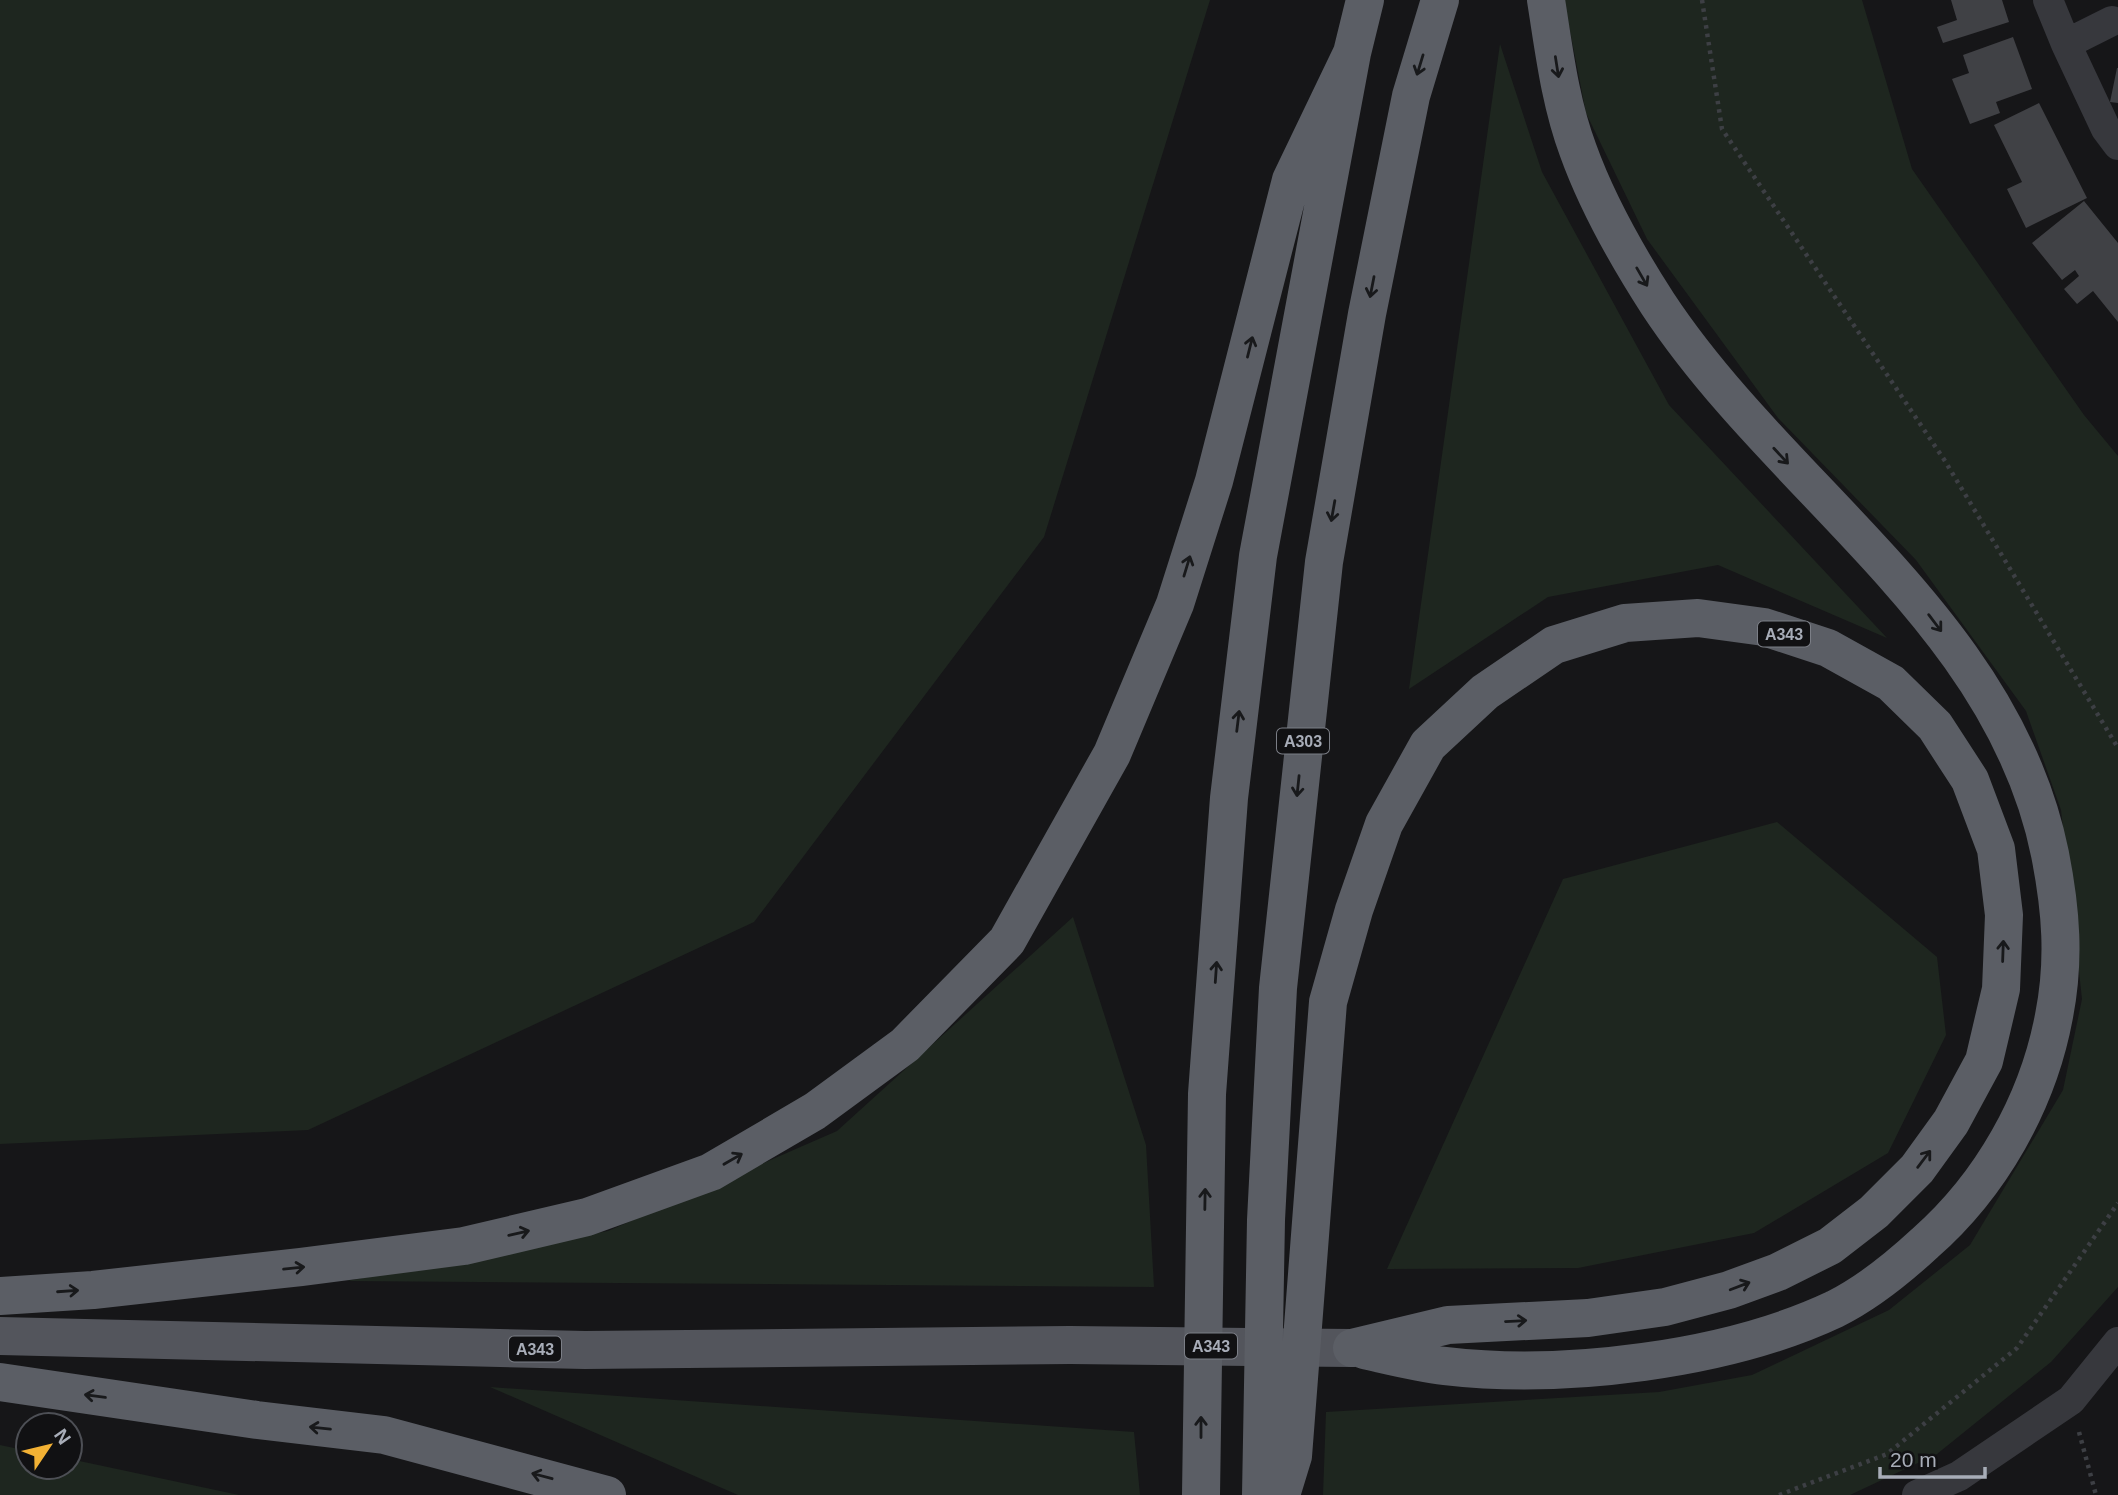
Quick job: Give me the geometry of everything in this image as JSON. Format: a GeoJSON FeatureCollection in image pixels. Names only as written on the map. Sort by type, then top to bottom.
{"type":"FeatureCollection","features":[{"type":"Feature","properties":{"kind":"highway"},"geometry":{"type":"LineString","coordinates":[[1201,1495],[1207,1094],[1229,798],[1258,556],[1352,53],[1365,0]]}},
{"type":"Feature","properties":{"kind":"highway","name":"A303"},"geometry":{"type":"LineString","coordinates":[[1261,1495],[1266,1220],[1278,988],[1322,575],[1367,314],[1411,96],[1440,0]]}},
{"type":"Feature","properties":{"kind":"highway","name":"A343"},"geometry":{"type":"LineString","coordinates":[[1352,1348],[1445,1366],[1569,1370],[1675,1357],[1771,1335],[1838,1307],[1891,1274],[1940,1230],[1989,1173],[2024,1110],[2050,1038],[2062,973],[2060,905],[2045,830],[2024,764],[1982,685],[1915,597],[1723,393],[1657,303],[1606,215],[1577,148],[1559,82],[1546,0]]}},
{"type":"Feature","properties":{"kind":"highway"},"geometry":{"type":"LineString","coordinates":[[0,1296],[93,1290],[301,1268],[464,1245],[587,1217],[711,1172],[816,1111],[905,1045],[1007,941],[1112,754],[1172,613],[1214,481],[1291,180],[1352,53]]}},
{"type":"Feature","properties":{"kind":"highway","name":"A343"},"geometry":{"type":"LineString","coordinates":[[1281,1495],[1293,1456],[1328,1002],[1354,910],[1384,824],[1428,745],[1485,692],[1554,645],[1625,623],[1698,618],[1764,627],[1828,648],[1891,683],[1936,726],[1963,769],[1996,849],[2004,915],[2001,989],[1984,1061],[1951,1122],[1917,1168],[1874,1212],[1830,1246],[1778,1272],[1729,1290],[1665,1307],[1588,1318],[1448,1325],[1352,1348]]}},
{"type":"Feature","properties":{"kind":"highway"},"geometry":{"type":"LineString","coordinates":[[0,1382],[257,1420],[384,1435],[607,1495]]}},
{"type":"Feature","properties":{"kind":"main road","name":"A343"},"geometry":{"type":"LineString","coordinates":[[0,1336],[585,1350],[1070,1345],[1352,1348]]}},
{"type":"Feature","properties":{"kind":"street"},"geometry":{"type":"LineString","coordinates":[[2048,0],[2106,129],[2118,145]]}},
{"type":"Feature","properties":{"kind":"street"},"geometry":{"type":"LineString","coordinates":[[2066,44],[2112,21]]}},
{"type":"Feature","properties":{"kind":"street"},"geometry":{"type":"LineString","coordinates":[[1917,1495],[1959,1476],[2071,1400],[2118,1342]]}},
{"type":"Feature","properties":{"kind":"path"},"geometry":{"type":"LineString","coordinates":[[1702,0],[1722,129],[1945,461],[2118,748]]}},
{"type":"Feature","properties":{"kind":"path"},"geometry":{"type":"LineString","coordinates":[[1779,1495],[1886,1454],[2017,1348],[2118,1203]]}},
{"type":"Feature","properties":{"kind":"path"},"geometry":{"type":"LineString","coordinates":[[2078,1433],[2096,1495]]}},
{"type":"Feature","properties":{"kind":"shaded area"},"geometry":{"type":"Polygon","coordinates":[[[0,0],[1210,0],[1044,537],[754,922],[308,1130],[0,1144],[0,0]]]}},
{"type":"Feature","properties":{"kind":"shaded area"},"geometry":{"type":"Polygon","coordinates":[[[1564,0],[1862,0],[1912,169],[2084,415],[2118,456],[2118,1287],[2051,1362],[1937,1454],[1850,1495],[1323,1495],[1326,1412],[1659,1392],[1752,1375],[1889,1310],[1970,1245],[2063,1090],[2082,999],[2061,810],[2026,711],[1916,560],[1778,418],[1647,239],[1586,113],[1564,0]]]}},
{"type":"Feature","properties":{"kind":"shaded area"},"geometry":{"type":"Polygon","coordinates":[[[1500,44],[1542,172],[1669,405],[1887,638],[1718,565],[1548,597],[1409,689],[1500,44]]]}},
{"type":"Feature","properties":{"kind":"shaded area"},"geometry":{"type":"Polygon","coordinates":[[[1777,822],[1937,957],[1946,1035],[1888,1153],[1754,1233],[1578,1268],[1387,1269],[1563,879],[1777,822]]]}},
{"type":"Feature","properties":{"kind":"shaded area"},"geometry":{"type":"Polygon","coordinates":[[[1073,917],[1146,1145],[1154,1287],[347,1281],[608,1231],[837,1131],[1073,917]]]}},
{"type":"Feature","properties":{"kind":"shaded area"},"geometry":{"type":"Polygon","coordinates":[[[490,1387],[1134,1432],[1140,1495],[738,1495],[490,1387]]]}},
{"type":"Feature","properties":{"kind":"shaded area"},"geometry":{"type":"Polygon","coordinates":[[[0,1445],[14,1448],[14,1481],[84,1481],[84,1462],[239,1495],[0,1495],[0,1445]]]}},
{"type":"Feature","properties":{"kind":"building"},"geometry":{"type":"Polygon","coordinates":[[[1951,0],[2002,0],[2009,22],[1943,43],[1937,27],[1957,20],[1951,0]]]}},
{"type":"Feature","properties":{"kind":"building"},"geometry":{"type":"Polygon","coordinates":[[[2013,37],[2032,89],[1996,102],[2000,113],[1970,124],[1952,79],[1969,73],[1963,55],[2013,37]]]}},
{"type":"Feature","properties":{"kind":"building"},"geometry":{"type":"Polygon","coordinates":[[[2118,68],[2118,103],[2110,102],[2118,68]]]}},
{"type":"Feature","properties":{"kind":"building"},"geometry":{"type":"Polygon","coordinates":[[[2039,103],[2087,198],[2026,228],[2007,189],[2022,182],[1994,125],[2039,103]]]}},
{"type":"Feature","properties":{"kind":"building"},"geometry":{"type":"Polygon","coordinates":[[[2084,201],[2118,243],[2118,322],[2093,291],[2077,304],[2064,289],[2079,276],[2075,270],[2062,280],[2032,243],[2084,201]]]}}]}
